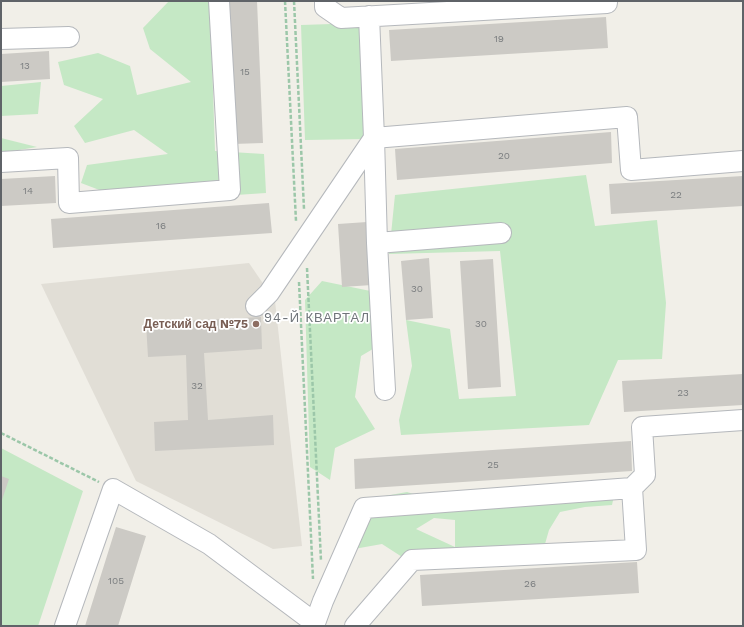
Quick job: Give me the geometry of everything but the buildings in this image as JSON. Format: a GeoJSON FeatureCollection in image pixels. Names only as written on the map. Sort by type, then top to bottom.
{"type":"FeatureCollection","features":[{"type":"Feature","properties":{"kind":"lane"},"geometry":{"type":"LineString","coordinates":[[1,162],[68,158],[69,203],[230,190],[219,1]]}},
{"type":"Feature","properties":{"kind":"lane"},"geometry":{"type":"LineString","coordinates":[[325,1],[325,7],[341,18],[469,6],[607,3]]}},
{"type":"Feature","properties":{"kind":"lane"},"geometry":{"type":"LineString","coordinates":[[369,16],[385,390]]}},
{"type":"Feature","properties":{"kind":"lane"},"geometry":{"type":"LineString","coordinates":[[1,39],[70,37]]}},
{"type":"Feature","properties":{"kind":"lane"},"geometry":{"type":"LineString","coordinates":[[374,138],[627,117],[631,170],[743,162]]}},
{"type":"Feature","properties":{"kind":"lane"},"geometry":{"type":"LineString","coordinates":[[256,306],[269,293],[374,138]]}},
{"type":"Feature","properties":{"kind":"lane"},"geometry":{"type":"LineString","coordinates":[[378,243],[501,233]]}},
{"type":"Feature","properties":{"kind":"lane"},"geometry":{"type":"LineString","coordinates":[[65,626],[114,489],[209,544],[316,623],[323,601],[364,508],[632,488],[646,475],[642,427],[743,420]]}},
{"type":"Feature","properties":{"kind":"lane"},"geometry":{"type":"LineString","coordinates":[[355,626],[412,560],[636,550],[632,488]]}},
{"type":"Feature","properties":{"kind":"path"},"geometry":{"type":"LineString","coordinates":[[285,1],[296,221]]}},
{"type":"Feature","properties":{"kind":"path"},"geometry":{"type":"LineString","coordinates":[[294,1],[301,246],[314,584]]}},
{"type":"Feature","properties":{"kind":"path"},"geometry":{"type":"LineString","coordinates":[[301,246],[321,562]]}},
{"type":"Feature","properties":{"kind":"path"},"geometry":{"type":"LineString","coordinates":[[1,433],[114,489]]}},
{"type":"Feature","properties":{"kind":"shaded area"},"geometry":{"type":"Polygon","coordinates":[[[249,263],[275,301],[302,546],[273,549],[136,481],[41,284],[249,263]]]}},
{"type":"Feature","properties":{"kind":"green space"},"geometry":{"type":"Polygon","coordinates":[[[169,1],[210,1],[215,151],[264,154],[266,193],[131,202],[81,183],[87,165],[168,154],[134,130],[85,143],[74,126],[103,99],[64,85],[58,62],[98,53],[130,66],[137,95],[191,82],[150,49],[143,28],[169,1]]]}},
{"type":"Feature","properties":{"kind":"green space"},"geometry":{"type":"Polygon","coordinates":[[[362,23],[367,139],[305,140],[301,25],[362,23]]]}},
{"type":"Feature","properties":{"kind":"green space"},"geometry":{"type":"Polygon","coordinates":[[[41,82],[38,114],[1,116],[1,86],[41,82]]]}},
{"type":"Feature","properties":{"kind":"green space"},"geometry":{"type":"Polygon","coordinates":[[[1,138],[37,147],[1,153],[1,138]]]}},
{"type":"Feature","properties":{"kind":"green space"},"geometry":{"type":"Polygon","coordinates":[[[586,175],[595,226],[657,220],[666,303],[662,359],[618,360],[589,425],[401,435],[399,420],[412,366],[406,320],[450,329],[459,399],[516,396],[500,251],[389,254],[395,195],[586,175]]]}},
{"type":"Feature","properties":{"kind":"green space"},"geometry":{"type":"Polygon","coordinates":[[[322,281],[380,293],[383,343],[361,356],[355,397],[375,429],[335,448],[330,480],[310,467],[305,300],[322,281]]]}},
{"type":"Feature","properties":{"kind":"green space"},"geometry":{"type":"Polygon","coordinates":[[[1,448],[83,491],[38,626],[1,626],[1,448]]]}},
{"type":"Feature","properties":{"kind":"green space"},"geometry":{"type":"Polygon","coordinates":[[[615,491],[612,505],[585,507],[560,512],[549,530],[543,551],[520,565],[471,568],[413,564],[382,544],[354,549],[368,499],[407,492],[433,500],[615,491]],[[434,518],[416,529],[455,547],[455,520],[434,518]]]}},
{"type":"Feature","properties":{"kind":"place","name":"Детский сад №75"},"geometry":{"type":"Point","coordinates":[256,324]}},
{"type":"Feature","properties":{"kind":"district","name":"94-Й КВАРТАЛ"},"geometry":{"type":"Point","coordinates":[317,318]}}]}
